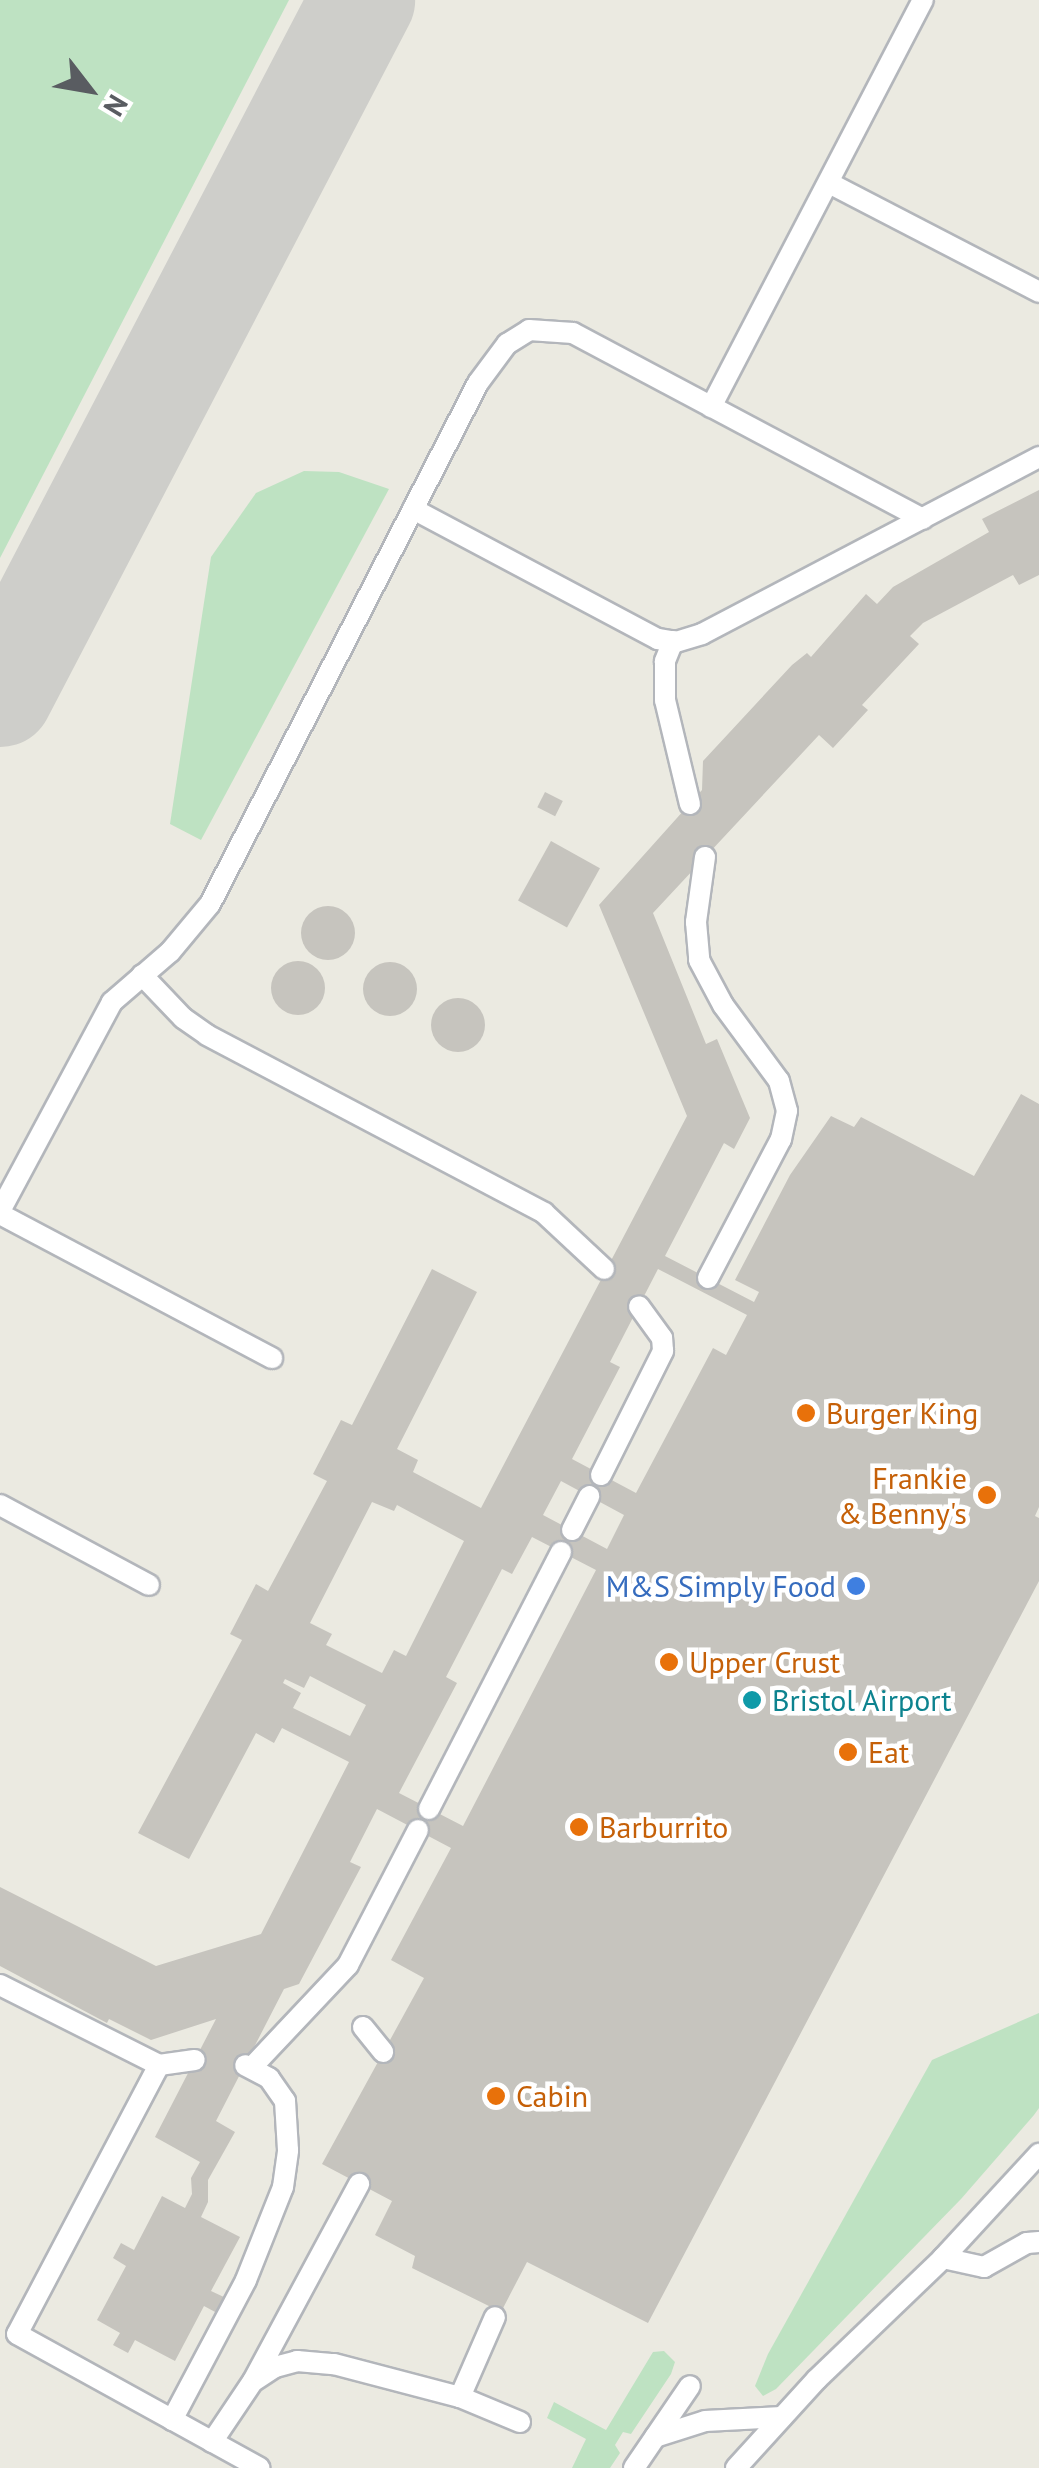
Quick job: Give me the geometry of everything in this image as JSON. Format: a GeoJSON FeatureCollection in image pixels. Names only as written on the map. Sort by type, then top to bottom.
{"type":"FeatureCollection","features":[{"type":"Feature","properties":{"kind":"lane"},"geometry":{"type":"LineString","coordinates":[[711,407],[923,0]]}},
{"type":"Feature","properties":{"kind":"lane"},"geometry":{"type":"LineString","coordinates":[[829,183],[1039,292]]}},
{"type":"Feature","properties":{"kind":"lane"},"geometry":{"type":"LineString","coordinates":[[272,1358],[0,1212],[112,1002],[193,928],[210,904],[478,384],[507,344],[529,330],[573,333],[924,519]]}},
{"type":"Feature","properties":{"kind":"lane"},"geometry":{"type":"LineString","coordinates":[[412,509],[658,640],[673,641],[702,634],[1039,457]]}},
{"type":"Feature","properties":{"kind":"lane"},"geometry":{"type":"LineString","coordinates":[[673,641],[665,662],[665,700],[690,804]]}},
{"type":"Feature","properties":{"kind":"lane"},"geometry":{"type":"LineString","coordinates":[[705,857],[696,922],[699,960],[723,1006],[779,1080],[786,1111],[781,1139],[708,1278]]}},
{"type":"Feature","properties":{"kind":"lane"},"geometry":{"type":"LineString","coordinates":[[142,975],[183,1018],[207,1035],[544,1213],[604,1269]]}},
{"type":"Feature","properties":{"kind":"lane"},"geometry":{"type":"LineString","coordinates":[[601,1474],[663,1350],[662,1338],[638,1306]]}},
{"type":"Feature","properties":{"kind":"lane"},"geometry":{"type":"LineString","coordinates":[[572,1530],[590,1496]]}},
{"type":"Feature","properties":{"kind":"lane"},"geometry":{"type":"LineString","coordinates":[[0,1505],[149,1584]]}},
{"type":"Feature","properties":{"kind":"lane"},"geometry":{"type":"LineString","coordinates":[[429,1809],[562,1552]]}},
{"type":"Feature","properties":{"kind":"lane"},"geometry":{"type":"LineString","coordinates":[[172,2420],[246,2280],[283,2188],[288,2150],[284,2101],[269,2078],[248,2066],[348,1965],[418,1830]]}},
{"type":"Feature","properties":{"kind":"lane"},"geometry":{"type":"LineString","coordinates":[[0,1985],[159,2065],[195,2060]]}},
{"type":"Feature","properties":{"kind":"lane"},"geometry":{"type":"LineString","coordinates":[[363,2027],[384,2052]]}},
{"type":"Feature","properties":{"kind":"lane"},"geometry":{"type":"LineString","coordinates":[[159,2065],[8,2330],[260,2468]]}},
{"type":"Feature","properties":{"kind":"lane"},"geometry":{"type":"LineString","coordinates":[[736,2468],[782,2416],[944,2258],[1039,2154]]}},
{"type":"Feature","properties":{"kind":"lane"},"geometry":{"type":"LineString","coordinates":[[212,2442],[253,2381],[359,2184]]}},
{"type":"Feature","properties":{"kind":"lane"},"geometry":{"type":"LineString","coordinates":[[944,2258],[984,2268],[1027,2243],[1039,2242]]}},
{"type":"Feature","properties":{"kind":"lane"},"geometry":{"type":"LineString","coordinates":[[460,2397],[495,2317]]}},
{"type":"Feature","properties":{"kind":"lane"},"geometry":{"type":"LineString","coordinates":[[253,2381],[276,2366],[298,2361],[334,2364],[460,2397],[520,2422]]}},
{"type":"Feature","properties":{"kind":"lane"},"geometry":{"type":"LineString","coordinates":[[634,2468],[690,2386]]}},
{"type":"Feature","properties":{"kind":"lane"},"geometry":{"type":"LineString","coordinates":[[655,2437],[705,2421],[782,2416]]}},
{"type":"Feature","properties":{"kind":"green space"},"geometry":{"type":"Polygon","coordinates":[[[0,0],[289,0],[0,558],[0,0]]]}},
{"type":"Feature","properties":{"kind":"green space"},"geometry":{"type":"Polygon","coordinates":[[[304,471],[339,472],[389,489],[201,840],[170,824],[211,557],[256,493],[304,471]]]}},
{"type":"Feature","properties":{"kind":"green space"},"geometry":{"type":"Polygon","coordinates":[[[1039,2013],[1039,2108],[1034,2115],[961,2199],[776,2389],[763,2396],[755,2386],[768,2354],[932,2060],[1039,2013]]]}},
{"type":"Feature","properties":{"kind":"green space"},"geometry":{"type":"Polygon","coordinates":[[[664,2351],[675,2362],[671,2374],[631,2434],[623,2432],[615,2445],[620,2453],[610,2468],[572,2468],[586,2439],[547,2418],[554,2402],[606,2430],[653,2352],[664,2351]]]}},
{"type":"Feature","properties":{"kind":"building","name":"Bristol Airport"},"geometry":{"type":"Polygon","coordinates":[[[1039,490],[1039,575],[1019,585],[1013,575],[923,623],[910,636],[919,644],[862,705],[868,710],[833,748],[819,735],[653,913],[706,1044],[717,1039],[750,1118],[734,1149],[724,1143],[665,1256],[754,1302],[759,1292],[735,1280],[790,1175],[831,1116],[854,1127],[861,1117],[974,1176],[1021,1094],[1039,1104],[1039,1507],[1035,1516],[1039,1518],[1039,1581],[648,2323],[527,2262],[501,2312],[412,2268],[415,2256],[375,2235],[392,2201],[322,2164],[424,1978],[391,1960],[451,1848],[377,1809],[350,1862],[361,1867],[299,1984],[284,1989],[216,2121],[235,2132],[208,2180],[208,2202],[201,2217],[240,2237],[211,2291],[226,2298],[217,2313],[204,2306],[175,2361],[135,2340],[128,2353],[113,2345],[120,2333],[97,2320],[126,2266],[113,2258],[121,2243],[134,2250],[162,2196],[185,2208],[192,2194],[191,2178],[200,2162],[155,2137],[216,2019],[151,2040],[109,2019],[107,2023],[0,1966],[0,1887],[156,1966],[261,1934],[349,1762],[282,1728],[274,1743],[256,1733],[189,1859],[138,1833],[242,1640],[230,1634],[256,1584],[268,1591],[327,1481],[313,1474],[341,1420],[352,1425],[432,1269],[477,1292],[397,1449],[418,1460],[413,1472],[481,1508],[687,1116],[599,905],[702,790],[703,761],[792,665],[807,653],[811,657],[866,594],[877,604],[893,587],[989,532],[982,519],[1039,490]],[[658,1269],[610,1362],[620,1367],[572,1459],[636,1493],[713,1348],[726,1355],[747,1315],[658,1269]],[[561,1481],[543,1515],[607,1549],[624,1515],[561,1481]],[[372,1502],[310,1623],[332,1634],[326,1645],[382,1673],[394,1650],[406,1656],[464,1541],[397,1505],[394,1511],[372,1502]],[[532,1537],[512,1574],[502,1569],[446,1677],[457,1683],[399,1793],[463,1826],[596,1570],[532,1537]],[[310,1676],[304,1688],[285,1679],[283,1683],[301,1693],[293,1708],[350,1736],[366,1705],[310,1676]]]}},
{"type":"Feature","properties":{"kind":"building"},"geometry":{"type":"Polygon","coordinates":[[[545,792],[563,801],[555,816],[537,807],[545,792]]]}},
{"type":"Feature","properties":{"kind":"building"},"geometry":{"type":"Polygon","coordinates":[[[551,841],[600,868],[567,928],[518,900],[551,841]]]}},
{"type":"Feature","properties":{"kind":"building"},"geometry":{"type":"Polygon","coordinates":[[[328,906],[347,914],[355,933],[347,952],[328,960],[309,952],[301,933],[309,914],[328,906]]]}},
{"type":"Feature","properties":{"kind":"building"},"geometry":{"type":"Polygon","coordinates":[[[298,961],[317,969],[325,988],[317,1007],[298,1015],[279,1007],[271,988],[279,969],[298,961]]]}},
{"type":"Feature","properties":{"kind":"building"},"geometry":{"type":"Polygon","coordinates":[[[390,962],[409,970],[417,989],[409,1008],[390,1016],[371,1008],[363,989],[371,970],[390,962]]]}},
{"type":"Feature","properties":{"kind":"building"},"geometry":{"type":"Polygon","coordinates":[[[458,998],[477,1006],[485,1025],[477,1044],[458,1052],[439,1044],[431,1025],[439,1006],[458,998]]]}},
{"type":"Feature","properties":{"kind":"taxiway"},"geometry":{"type":"LineString","coordinates":[[0,694],[362,0]]}},
{"type":"Feature","properties":{"kind":"place","name":"Burger King"},"geometry":{"type":"Point","coordinates":[806,1413]}},
{"type":"Feature","properties":{"kind":"place","name":"Frankie & Benny's"},"geometry":{"type":"Point","coordinates":[987,1495]}},
{"type":"Feature","properties":{"kind":"place","name":"M&S Simply Food"},"geometry":{"type":"Point","coordinates":[856,1586]}},
{"type":"Feature","properties":{"kind":"place","name":"Upper Crust"},"geometry":{"type":"Point","coordinates":[669,1662]}},
{"type":"Feature","properties":{"kind":"place","name":"Bristol Airport"},"geometry":{"type":"Point","coordinates":[752,1700]}},
{"type":"Feature","properties":{"kind":"place","name":"Eat"},"geometry":{"type":"Point","coordinates":[848,1752]}},
{"type":"Feature","properties":{"kind":"place","name":"Barburrito"},"geometry":{"type":"Point","coordinates":[579,1827]}},
{"type":"Feature","properties":{"kind":"place","name":"Cabin"},"geometry":{"type":"Point","coordinates":[496,2096]}}]}
